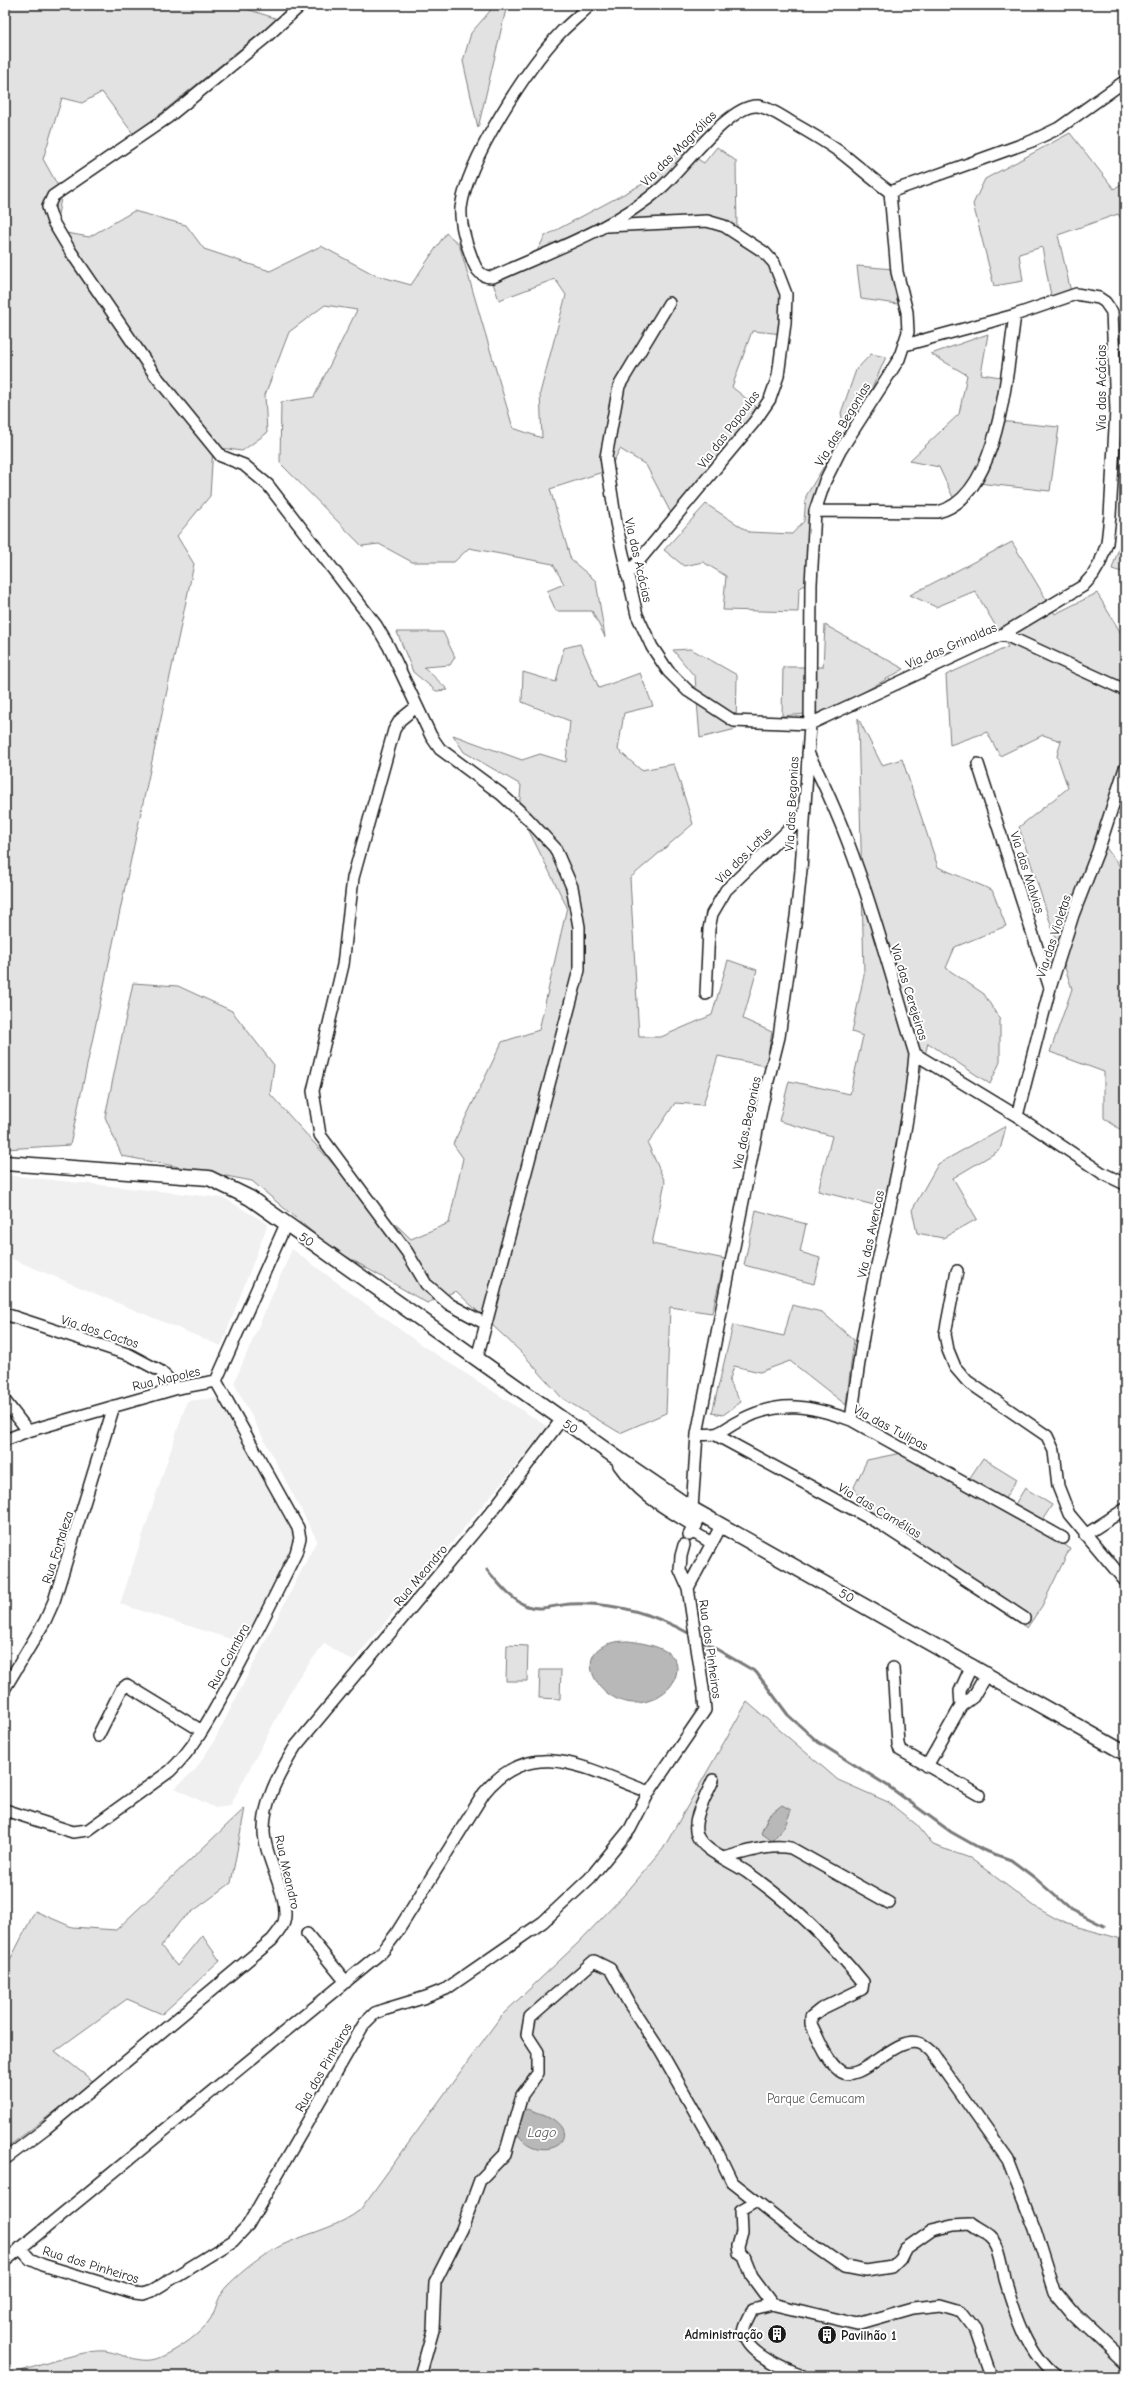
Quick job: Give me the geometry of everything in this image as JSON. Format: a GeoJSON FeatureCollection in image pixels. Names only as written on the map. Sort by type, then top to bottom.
{"type":"FeatureCollection","features":[{"type":"Feature","properties":{"kind":"main road","name":"50"},"geometry":{"type":"LineString","coordinates":[[5,1163],[209,1178],[250,1198],[617,1458],[692,1526],[721,1526],[972,1665],[1125,1753]]}},
{"type":"Feature","properties":{"kind":"street"},"geometry":{"type":"LineString","coordinates":[[301,5],[265,38],[167,118],[53,196],[48,207],[53,222],[71,252],[155,375],[220,456],[244,465],[268,485],[376,625],[389,647],[416,707],[431,736],[440,749],[501,794],[527,818],[555,848],[572,887],[579,927],[579,970],[477,1358]]}},
{"type":"Feature","properties":{"kind":"street","name":"Via das Magnólias"},"geometry":{"type":"LineString","coordinates":[[590,5],[561,33],[524,80],[488,139],[467,182],[461,210],[467,246],[475,267],[488,277],[493,277],[606,226],[660,189],[724,121],[737,112],[758,106],[780,115],[840,153],[890,192]]}},
{"type":"Feature","properties":{"kind":"street"},"geometry":{"type":"LineString","coordinates":[[890,192],[1032,141],[1060,128],[1125,81]]}},
{"type":"Feature","properties":{"kind":"street","name":"Via das Begonias"},"geometry":{"type":"LineString","coordinates":[[697,1434],[762,1105],[779,1037],[800,876],[810,724],[810,584],[815,511],[824,481],[840,451],[899,359],[905,345],[908,332],[907,312],[897,272],[890,192]]}},
{"type":"Feature","properties":{"kind":"street","name":"Via das Papoulas"},"geometry":{"type":"LineString","coordinates":[[606,226],[707,221],[724,226],[764,252],[774,263],[786,294],[785,323],[778,376],[770,399],[755,421],[627,575]]}},
{"type":"Feature","properties":{"kind":"street","name":"Via das Acácias"},"geometry":{"type":"LineString","coordinates":[[905,345],[1015,315],[1076,294],[1091,295],[1105,302],[1112,312],[1114,320],[1116,410],[1107,543],[1100,563],[1093,575],[1083,586],[1003,634]]}},
{"type":"Feature","properties":{"kind":"street","name":"Via das Acácias"},"geometry":{"type":"LineString","coordinates":[[669,303],[619,386],[606,457],[616,523],[637,615],[652,647],[668,671],[688,691],[734,721],[810,724]]}},
{"type":"Feature","properties":{"kind":"street"},"geometry":{"type":"LineString","coordinates":[[815,511],[938,512],[948,510],[960,502],[971,491],[981,473],[1000,416],[1015,315]]}},
{"type":"Feature","properties":{"kind":"street","name":"Via das Grinaldas"},"geometry":{"type":"LineString","coordinates":[[810,724],[1003,634],[1125,690]]}},
{"type":"Feature","properties":{"kind":"street"},"geometry":{"type":"LineString","coordinates":[[416,707],[400,720],[394,730],[355,870],[343,965],[313,1091],[314,1104],[320,1135],[407,1252],[426,1284],[449,1304],[486,1324]]}},
{"type":"Feature","properties":{"kind":"street","name":"Via das Cerejeiras"},"geometry":{"type":"LineString","coordinates":[[807,753],[822,781],[860,880],[915,1054],[1017,1116],[1102,1173],[1125,1184]]}},
{"type":"Feature","properties":{"kind":"street","name":"Via das Malvias"},"geometry":{"type":"LineString","coordinates":[[978,764],[1050,988]]}},
{"type":"Feature","properties":{"kind":"street","name":"Via das Violetas"},"geometry":{"type":"LineString","coordinates":[[1017,1116],[1050,988],[1073,915],[1098,851],[1125,768]]}},
{"type":"Feature","properties":{"kind":"street","name":"Via dos Lotus"},"geometry":{"type":"LineString","coordinates":[[706,994],[709,929],[716,905],[726,890],[742,873],[804,815]]}},
{"type":"Feature","properties":{"kind":"street","name":"Via das Avencas"},"geometry":{"type":"LineString","coordinates":[[851,1420],[866,1315],[903,1141],[912,1086],[915,1054]]}},
{"type":"Feature","properties":{"kind":"street","name":"Rua Napoles"},"geometry":{"type":"LineString","coordinates":[[5,1440],[28,1431],[178,1388],[216,1381],[286,1224]]}},
{"type":"Feature","properties":{"kind":"street"},"geometry":{"type":"LineString","coordinates":[[957,1271],[945,1334],[948,1350],[955,1367],[967,1381],[1046,1436],[1054,1451],[1058,1486],[1062,1501],[1085,1535],[1124,1578]]}},
{"type":"Feature","properties":{"kind":"street","name":"Via dos Cactos"},"geometry":{"type":"LineString","coordinates":[[5,1314],[130,1356],[160,1371],[178,1388]]}},
{"type":"Feature","properties":{"kind":"street","name":"Rua Coimbra"},"geometry":{"type":"LineString","coordinates":[[5,1810],[73,1832],[88,1830],[170,1771],[190,1750],[202,1731],[251,1644],[296,1553],[300,1538],[298,1528],[216,1381]]}},
{"type":"Feature","properties":{"kind":"street"},"geometry":{"type":"LineString","coordinates":[[5,1400],[28,1431]]}},
{"type":"Feature","properties":{"kind":"street","name":"Rua Fortaleza"},"geometry":{"type":"LineString","coordinates":[[5,1688],[45,1621],[54,1601],[114,1406]]}},
{"type":"Feature","properties":{"kind":"street","name":"Via das Tulipas"},"geometry":{"type":"LineString","coordinates":[[716,1436],[741,1420],[763,1410],[783,1406],[803,1406],[851,1420],[1063,1538]]}},
{"type":"Feature","properties":{"kind":"street","name":"Rua Meandro"},"geometry":{"type":"LineString","coordinates":[[5,2159],[46,2128],[272,1940],[284,1921],[284,1910],[267,1850],[264,1830],[266,1808],[281,1771],[295,1747],[496,1506],[562,1419]]}},
{"type":"Feature","properties":{"kind":"street"},"geometry":{"type":"LineString","coordinates":[[712,1543],[692,1526],[697,1434],[716,1436]]}},
{"type":"Feature","properties":{"kind":"street","name":"Via das Camélias"},"geometry":{"type":"LineString","coordinates":[[716,1436],[880,1524],[1024,1618]]}},
{"type":"Feature","properties":{"kind":"street"},"geometry":{"type":"LineString","coordinates":[[1085,1535],[1125,1509]]}},
{"type":"Feature","properties":{"kind":"street","name":"Rua dos Pinheiros"},"geometry":{"type":"LineString","coordinates":[[20,2248],[30,2259],[43,2265],[135,2293],[143,2294],[152,2291],[233,2241],[248,2225],[367,2021],[383,2010],[426,1998],[446,1989],[543,1922],[590,1878],[618,1846],[630,1829],[649,1792],[705,1710],[688,1588],[680,1563],[692,1526]]}},
{"type":"Feature","properties":{"kind":"street","name":"Rua dos Pinheiros"},"geometry":{"type":"LineString","coordinates":[[688,1588],[721,1526]]}},
{"type":"Feature","properties":{"kind":"street"},"geometry":{"type":"LineString","coordinates":[[961,1706],[960,1690],[972,1665]]}},
{"type":"Feature","properties":{"kind":"street"},"geometry":{"type":"LineString","coordinates":[[893,1668],[899,1748],[927,1766],[979,1795]]}},
{"type":"Feature","properties":{"kind":"street"},"geometry":{"type":"LineString","coordinates":[[927,1766],[961,1706],[973,1697],[987,1674]]}},
{"type":"Feature","properties":{"kind":"street"},"geometry":{"type":"LineString","coordinates":[[98,1736],[121,1690],[128,1686],[202,1731]]}},
{"type":"Feature","properties":{"kind":"street","name":"Rua dos Pinheiros"},"geometry":{"type":"LineString","coordinates":[[5,2261],[346,1982],[390,1942],[484,1793],[494,1781],[520,1764],[535,1760],[566,1762],[649,1792]]}},
{"type":"Feature","properties":{"kind":"street"},"geometry":{"type":"LineString","coordinates":[[713,1780],[698,1818],[696,1830],[698,1837],[703,1844],[741,1868],[792,1906],[843,1958],[863,1982],[862,1989],[821,2009],[811,2017],[811,2024],[833,2064],[844,2073],[854,2074],[893,2050],[910,2042],[920,2044],[930,2052],[1008,2160],[1033,2221],[1055,2292],[1074,2315],[1125,2363]]}},
{"type":"Feature","properties":{"kind":"street"},"geometry":{"type":"LineString","coordinates":[[724,1858],[763,1848],[782,1846],[791,1848],[889,1903]]}},
{"type":"Feature","properties":{"kind":"street"},"geometry":{"type":"LineString","coordinates":[[307,1934],[346,1982]]}},
{"type":"Feature","properties":{"kind":"street"},"geometry":{"type":"LineString","coordinates":[[420,2376],[433,2330],[436,2282],[462,2229],[480,2180],[505,2154],[522,2095],[538,2073],[538,2052],[527,2034],[530,2017],[594,1961],[610,1969],[630,2005],[661,2052],[716,2149],[732,2182],[747,2193],[755,2202],[845,2267],[866,2271],[892,2267],[900,2259],[905,2249],[932,2230],[953,2224],[970,2224],[977,2230],[986,2232],[997,2246],[1006,2282],[1028,2341],[1040,2359],[1056,2376]]}},
{"type":"Feature","properties":{"kind":"street"},"geometry":{"type":"LineString","coordinates":[[755,2202],[741,2210],[742,2232],[738,2246],[739,2254],[744,2258],[752,2277],[772,2304]]}},
{"type":"Feature","properties":{"kind":"street"},"geometry":{"type":"LineString","coordinates":[[803,2376],[761,2356],[746,2343],[744,2331],[754,2309],[772,2304],[857,2324],[913,2308],[940,2305],[961,2311],[974,2329],[991,2376]]}},
{"type":"Feature","properties":{"kind":"shaded area"},"geometry":{"type":"Polygon","coordinates":[[[5,1175],[224,1198],[268,1224],[221,1346],[5,1256],[5,1175]]]}},
{"type":"Feature","properties":{"kind":"shaded area"},"geometry":{"type":"Polygon","coordinates":[[[292,1249],[417,1342],[548,1427],[353,1661],[324,1644],[296,1681],[230,1806],[215,1808],[175,1788],[196,1769],[214,1741],[317,1540],[234,1383],[292,1249]]]}},
{"type":"Feature","properties":{"kind":"shaded area"},"geometry":{"type":"Polygon","coordinates":[[[223,1397],[300,1538],[249,1645],[120,1604],[187,1401],[223,1397]]]}},
{"type":"Feature","properties":{"kind":"green space"},"geometry":{"type":"Polygon","coordinates":[[[5,5],[234,5],[278,19],[134,135],[102,92],[82,103],[62,98],[43,159],[62,193],[55,231],[89,237],[134,211],[186,225],[204,249],[270,271],[321,246],[375,275],[411,285],[446,233],[459,244],[513,428],[542,438],[540,393],[566,295],[555,279],[499,300],[490,275],[536,253],[545,236],[652,179],[681,149],[704,163],[717,147],[736,161],[737,232],[773,256],[791,292],[784,334],[752,331],[732,387],[764,413],[673,517],[646,465],[620,449],[609,470],[550,489],[571,560],[596,581],[605,637],[592,611],[556,611],[547,591],[564,584],[553,564],[469,548],[454,562],[412,562],[379,544],[362,546],[280,463],[281,402],[314,397],[357,310],[325,305],[289,332],[265,395],[267,433],[242,451],[213,447],[210,496],[177,536],[194,564],[70,1145],[5,1149],[5,5]]]}},
{"type":"Feature","properties":{"kind":"green space"},"geometry":{"type":"Polygon","coordinates":[[[491,5],[507,5],[478,128],[463,61],[471,33],[490,11],[491,5]]]}},
{"type":"Feature","properties":{"kind":"green space"},"geometry":{"type":"Polygon","coordinates":[[[1070,133],[1114,189],[1125,181],[1125,225],[1118,214],[1058,235],[1071,292],[1051,296],[1042,247],[1019,254],[1023,281],[994,286],[973,204],[985,179],[1070,133]]]}},
{"type":"Feature","properties":{"kind":"green space"},"geometry":{"type":"Polygon","coordinates":[[[857,266],[894,269],[905,305],[861,299],[857,266]]]}},
{"type":"Feature","properties":{"kind":"green space"},"geometry":{"type":"Polygon","coordinates":[[[988,334],[981,374],[1007,378],[999,421],[1059,427],[1050,491],[978,483],[957,506],[939,467],[909,461],[959,414],[967,375],[931,354],[988,334]]]}},
{"type":"Feature","properties":{"kind":"green space"},"geometry":{"type":"Polygon","coordinates":[[[871,354],[886,357],[860,415],[812,510],[810,581],[799,589],[798,612],[723,610],[726,576],[703,562],[684,566],[664,550],[706,504],[749,532],[792,534],[804,521],[806,496],[845,431],[841,413],[856,370],[871,354]]]}},
{"type":"Feature","properties":{"kind":"green space"},"geometry":{"type":"Polygon","coordinates":[[[1125,532],[1125,573],[1112,569],[1125,532]]]}},
{"type":"Feature","properties":{"kind":"green space"},"geometry":{"type":"Polygon","coordinates":[[[1012,542],[1055,614],[1097,593],[1125,640],[1125,817],[1106,811],[1098,837],[1125,873],[1125,1133],[1104,1118],[1104,1072],[1050,1052],[1072,989],[1019,827],[1068,788],[1057,756],[1061,741],[1043,735],[1000,756],[987,732],[950,745],[946,675],[1008,647],[975,591],[936,607],[910,595],[1012,542]]]}},
{"type":"Feature","properties":{"kind":"green space"},"geometry":{"type":"Polygon","coordinates":[[[825,625],[904,669],[829,712],[782,716],[783,667],[823,667],[825,625]]]}},
{"type":"Feature","properties":{"kind":"green space"},"geometry":{"type":"Polygon","coordinates":[[[397,632],[443,632],[455,657],[450,665],[424,667],[448,690],[436,691],[413,672],[397,632]]]}},
{"type":"Feature","properties":{"kind":"green space"},"geometry":{"type":"Polygon","coordinates":[[[580,644],[599,688],[640,673],[653,706],[624,713],[618,750],[641,770],[674,764],[693,824],[630,878],[639,1037],[661,1037],[712,1015],[728,960],[757,970],[743,1019],[772,1032],[766,1066],[718,1056],[703,1105],[675,1103],[648,1144],[665,1182],[652,1244],[725,1259],[712,1313],[670,1307],[666,1413],[620,1433],[562,1398],[523,1354],[456,1291],[427,1303],[330,1247],[252,1181],[122,1156],[105,1117],[133,983],[178,986],[232,1011],[274,1065],[270,1094],[334,1165],[411,1239],[449,1223],[463,1158],[453,1144],[502,1042],[539,1030],[567,907],[519,811],[521,785],[464,752],[453,735],[522,760],[540,754],[566,762],[570,721],[522,702],[523,672],[556,682],[564,648],[580,644]]]}},
{"type":"Feature","properties":{"kind":"green space"},"geometry":{"type":"Polygon","coordinates":[[[691,649],[737,675],[736,729],[700,738],[695,677],[673,650],[691,649]]]}},
{"type":"Feature","properties":{"kind":"green space"},"geometry":{"type":"Polygon","coordinates":[[[858,718],[882,765],[902,759],[938,867],[992,890],[1006,926],[955,947],[946,968],[984,994],[1000,1020],[1000,1062],[990,1084],[928,1043],[886,1208],[818,1191],[832,1136],[779,1121],[789,1081],[850,1094],[863,1036],[852,1032],[864,975],[858,718]]]}},
{"type":"Feature","properties":{"kind":"green space"},"geometry":{"type":"Polygon","coordinates":[[[1006,1126],[1000,1150],[953,1178],[977,1219],[943,1238],[917,1233],[912,1210],[938,1164],[1006,1126]]]}},
{"type":"Feature","properties":{"kind":"green space"},"geometry":{"type":"Polygon","coordinates":[[[756,1210],[806,1224],[800,1252],[820,1258],[814,1284],[744,1265],[756,1210]]]}},
{"type":"Feature","properties":{"kind":"green space"},"geometry":{"type":"Polygon","coordinates":[[[792,1305],[822,1312],[854,1340],[846,1405],[790,1361],[760,1372],[734,1366],[729,1382],[741,1402],[723,1415],[712,1413],[733,1325],[784,1336],[792,1305]]]}},
{"type":"Feature","properties":{"kind":"green space"},"geometry":{"type":"Polygon","coordinates":[[[901,1453],[1070,1548],[1042,1606],[1027,1628],[938,1570],[862,1505],[854,1487],[867,1460],[901,1453]]]}},
{"type":"Feature","properties":{"kind":"green space"},"geometry":{"type":"Polygon","coordinates":[[[983,1458],[1017,1479],[1004,1500],[969,1479],[983,1458]]]}},
{"type":"Feature","properties":{"kind":"green space"},"geometry":{"type":"Polygon","coordinates":[[[1025,1488],[1052,1505],[1041,1522],[1014,1506],[1025,1488]]]}},
{"type":"Feature","properties":{"kind":"green space"},"geometry":{"type":"Polygon","coordinates":[[[507,1645],[528,1646],[527,1681],[506,1681],[507,1645]]]}},
{"type":"Feature","properties":{"kind":"green space"},"geometry":{"type":"Polygon","coordinates":[[[540,1670],[561,1670],[560,1699],[539,1698],[540,1670]]]}},
{"type":"Feature","properties":{"kind":"green space","name":"Parque Cemucam"},"geometry":{"type":"Polygon","coordinates":[[[747,1702],[838,1780],[888,1802],[917,1825],[933,1845],[970,1858],[1037,1908],[1064,1923],[1125,1940],[1125,2376],[5,2376],[5,2373],[14,2373],[60,2359],[96,2351],[112,2352],[140,2360],[161,2357],[175,2350],[202,2330],[211,2318],[220,2297],[227,2286],[256,2261],[272,2250],[298,2238],[335,2225],[360,2210],[501,2016],[578,1943],[626,1893],[663,1849],[747,1702]]]}},
{"type":"Feature","properties":{"kind":"green space"},"geometry":{"type":"Polygon","coordinates":[[[245,1808],[231,1883],[181,1920],[161,1946],[177,1966],[202,1935],[220,1961],[162,2014],[127,1999],[55,2051],[94,2082],[5,2149],[5,1970],[35,1911],[72,1927],[116,1930],[245,1808]]]}},
{"type":"Feature","properties":{"kind":"water"},"geometry":{"type":"Polygon","coordinates":[[[628,1641],[661,1649],[669,1653],[674,1659],[677,1666],[675,1679],[664,1693],[657,1697],[638,1703],[621,1700],[606,1692],[596,1680],[591,1666],[594,1654],[606,1645],[628,1641]]]}},
{"type":"Feature","properties":{"kind":"water"},"geometry":{"type":"Polygon","coordinates":[[[782,1805],[791,1810],[785,1826],[772,1841],[761,1833],[769,1815],[782,1805]]]}},
{"type":"Feature","properties":{"kind":"water","name":"Lago"},"geometry":{"type":"Polygon","coordinates":[[[528,2109],[551,2118],[561,2126],[564,2134],[561,2141],[554,2146],[545,2149],[535,2147],[524,2141],[515,2130],[519,2114],[528,2109]]]}},
{"type":"Feature","properties":{"kind":"waterway"},"geometry":{"type":"LineString","coordinates":[[487,1570],[500,1586],[515,1599],[527,1606],[543,1608],[570,1604],[586,1604],[618,1607],[648,1615],[692,1635]]}},
{"type":"Feature","properties":{"kind":"waterway"},"geometry":{"type":"LineString","coordinates":[[699,1639],[756,1672],[788,1715],[818,1742],[888,1786],[951,1832],[983,1850],[1011,1860],[1035,1878],[1070,1909],[1104,1926]]}},
{"type":"Feature","properties":{"kind":"place","name":"Administração"},"geometry":{"type":"Point","coordinates":[777,2334]}},
{"type":"Feature","properties":{"kind":"place","name":"Pavilhão 1"},"geometry":{"type":"Point","coordinates":[827,2335]}}]}
